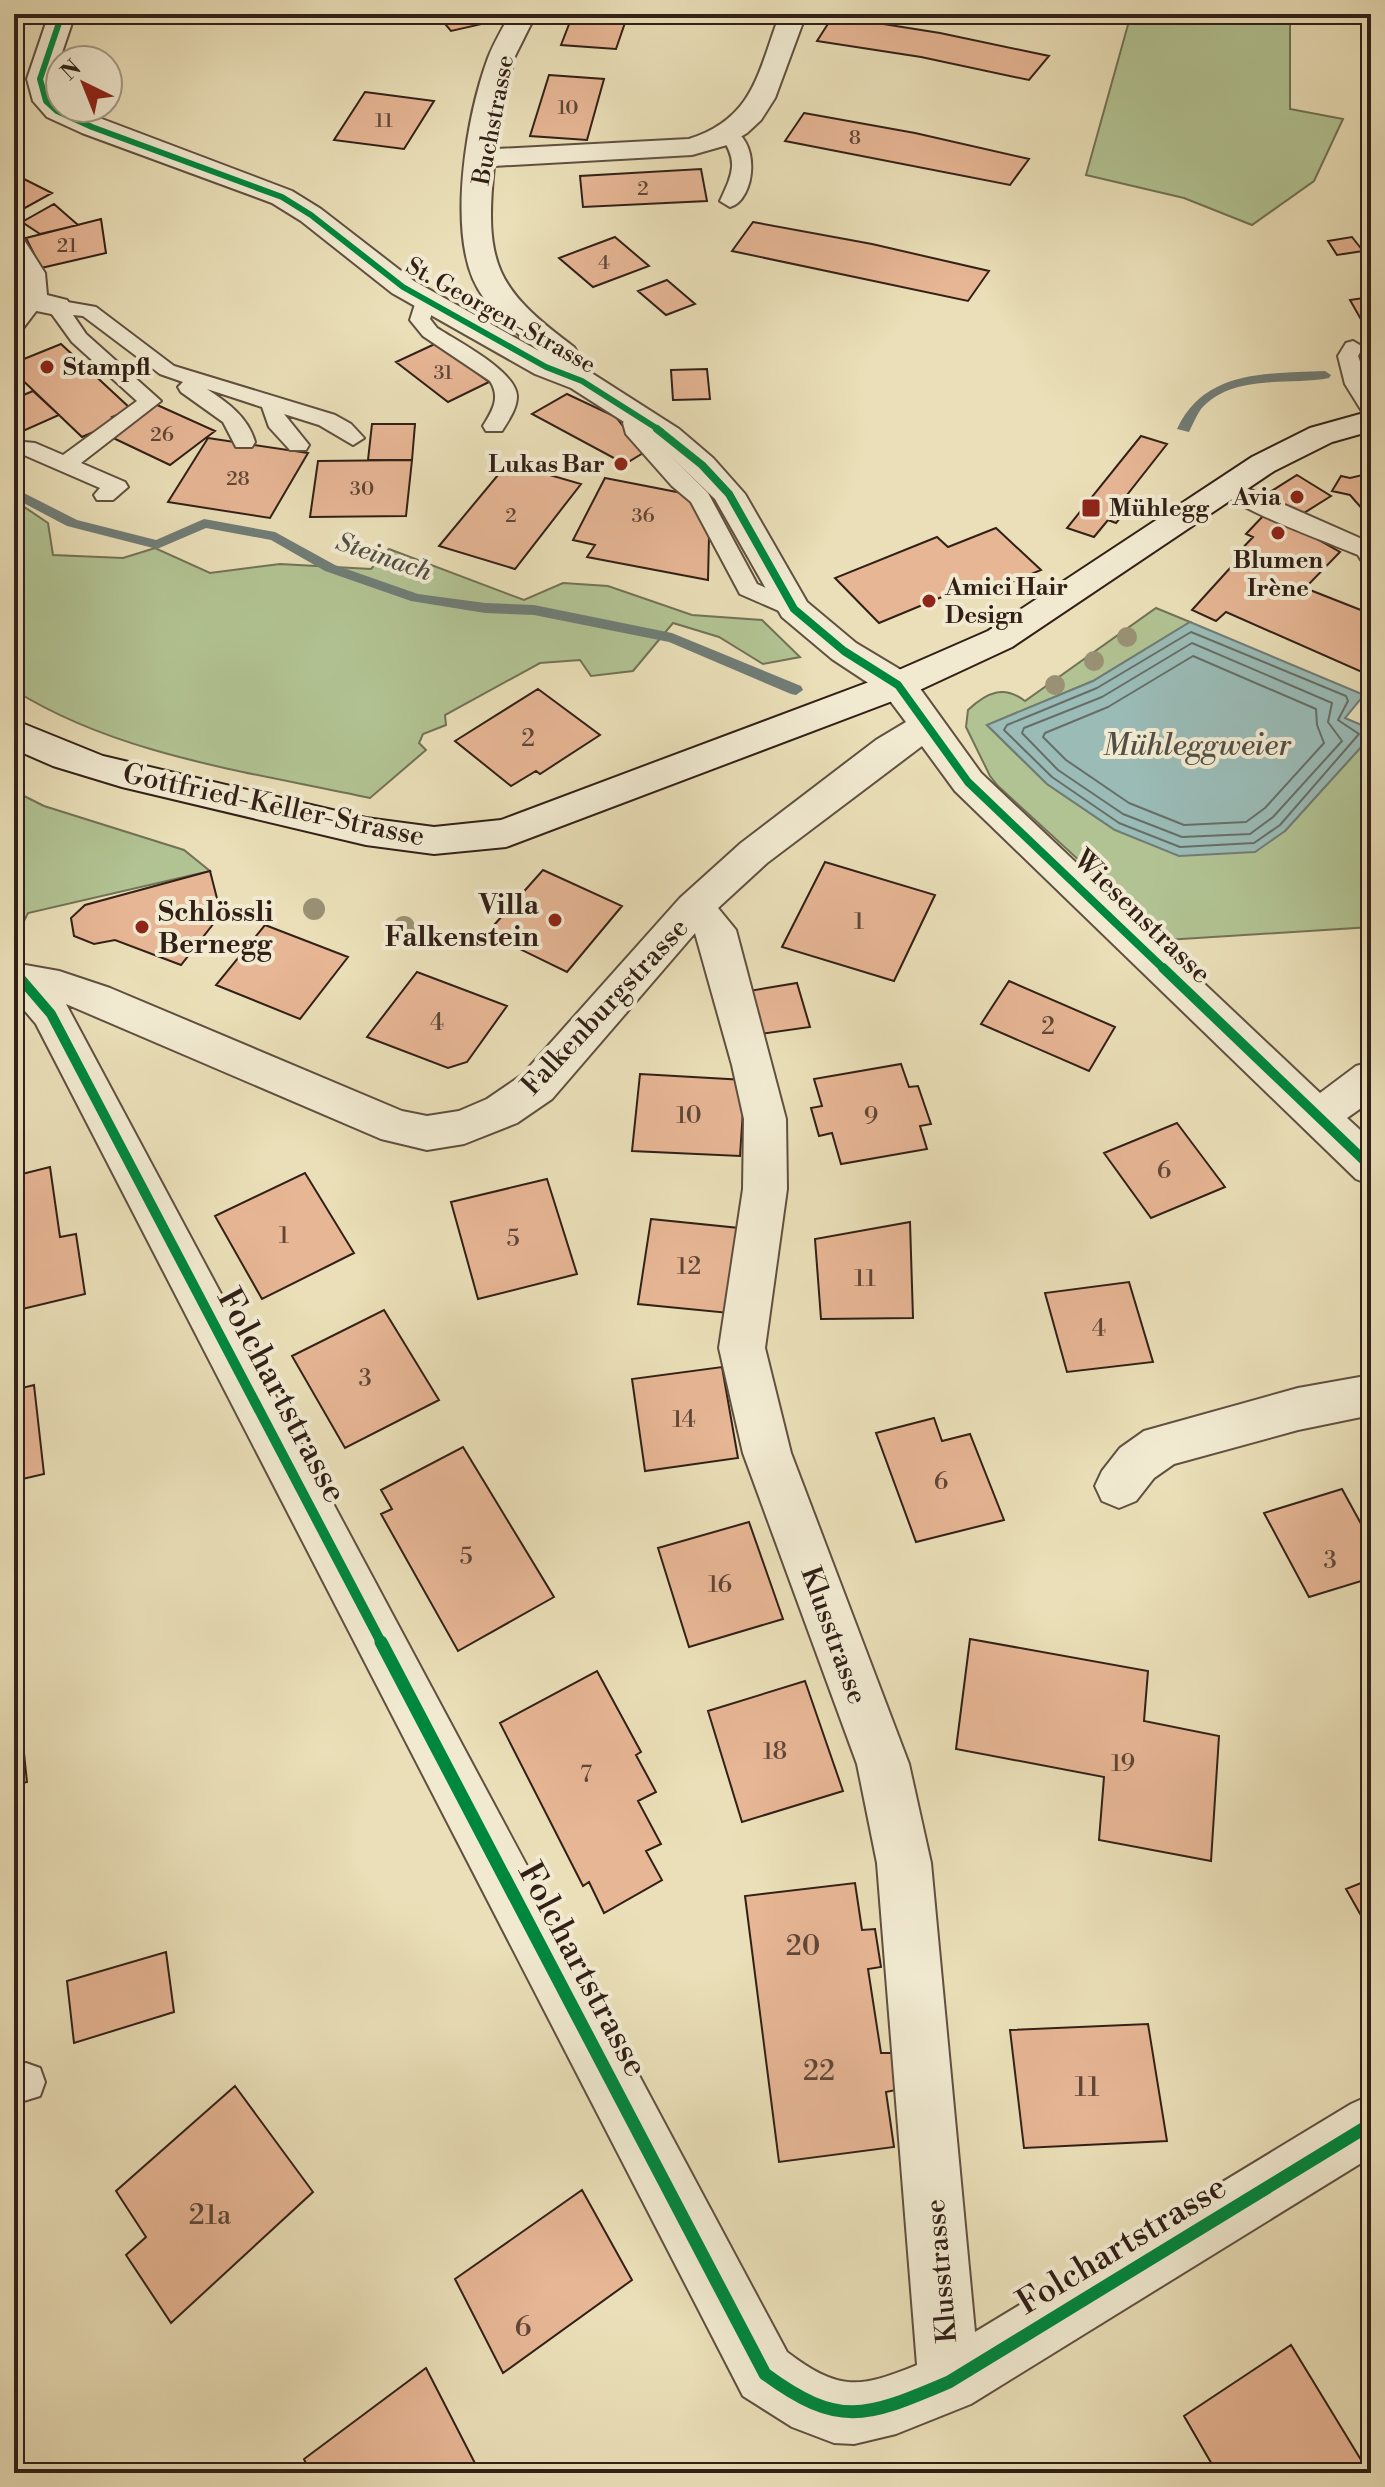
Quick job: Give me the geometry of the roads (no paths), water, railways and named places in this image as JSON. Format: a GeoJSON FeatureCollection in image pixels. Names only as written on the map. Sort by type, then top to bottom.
{"type":"FeatureCollection","features":[{"type":"Feature","properties":{"kind":"street","name":"St. Georgen-Strasse"},"geometry":{"type":"LineString","coordinates":[[62,14],[40,79],[46,101],[57,111],[282,197],[426,301],[546,367],[582,381],[668,436],[729,494],[794,609],[844,651],[898,685]]}},
{"type":"Feature","properties":{"kind":"street","name":"Buchstrasse"},"geometry":{"type":"LineString","coordinates":[[523,14],[501,59],[480,158],[476,209],[480,259],[487,279],[511,311],[564,356],[582,381]]}},
{"type":"Feature","properties":{"kind":"street"},"geometry":{"type":"LineString","coordinates":[[480,158],[692,147],[729,135],[742,127],[760,103],[793,14]]}},
{"type":"Feature","properties":{"kind":"street"},"geometry":{"type":"LineString","coordinates":[[14,246],[30,273],[34,303]]}},
{"type":"Feature","properties":{"kind":"street"},"geometry":{"type":"LineString","coordinates":[[898,685],[1000,639],[1226,486],[1291,449],[1321,435],[1371,421]]}},
{"type":"Feature","properties":{"kind":"street","name":"Wiesenstrasse"},"geometry":{"type":"LineString","coordinates":[[898,685],[968,782],[1371,1167]]}},
{"type":"Feature","properties":{"kind":"street","name":"Gottfried-Keller-Strasse"},"geometry":{"type":"LineString","coordinates":[[14,733],[31,743],[83,762],[150,779],[362,830],[410,839],[460,841],[506,833],[572,811],[898,685]]}},
{"type":"Feature","properties":{"kind":"street","name":"Falkenburgstrasse"},"geometry":{"type":"LineString","coordinates":[[18,978],[59,986],[96,999],[396,1127],[427,1133],[477,1121],[502,1111],[537,1087],[694,908],[754,853],[889,749],[927,726]]}},
{"type":"Feature","properties":{"kind":"street","name":"Klusstrasse"},"geometry":{"type":"LineString","coordinates":[[694,908],[716,930],[765,1119],[765,1189],[742,1348],[767,1453],[883,1764],[904,1863],[949,2382]]}},
{"type":"Feature","properties":{"kind":"street","name":"Folchartstrasse"},"geometry":{"type":"LineString","coordinates":[[18,978],[51,1014],[765,2374],[796,2400],[830,2413],[866,2414],[949,2382],[1371,2124]]}},
{"type":"Feature","properties":{"kind":"street"},"geometry":{"type":"LineString","coordinates":[[1318,1117],[1371,1078]]}},
{"type":"Feature","properties":{"kind":"street"},"geometry":{"type":"LineString","coordinates":[[1119,1486],[1137,1463],[1161,1446],[1298,1409],[1371,1395]]}},
{"type":"Feature","properties":{"kind":"lane"},"geometry":{"type":"LineString","coordinates":[[729,135],[739,143],[743,158],[742,174],[730,201]]}},
{"type":"Feature","properties":{"kind":"lane"},"geometry":{"type":"LineString","coordinates":[[426,301],[420,320],[430,332],[505,385],[508,396],[506,407],[494,426]]}},
{"type":"Feature","properties":{"kind":"lane"},"geometry":{"type":"LineString","coordinates":[[14,327],[34,303]]}},
{"type":"Feature","properties":{"kind":"lane"},"geometry":{"type":"LineString","coordinates":[[34,303],[89,311],[167,370],[327,420],[353,438]]}},
{"type":"Feature","properties":{"kind":"lane"},"geometry":{"type":"LineString","coordinates":[[34,303],[150,401],[65,464]]}},
{"type":"Feature","properties":{"kind":"lane"},"geometry":{"type":"LineString","coordinates":[[1353,347],[1348,356],[1356,384],[1371,408]]}},
{"type":"Feature","properties":{"kind":"lane"},"geometry":{"type":"LineString","coordinates":[[181,375],[184,383],[233,421],[243,433],[244,442]]}},
{"type":"Feature","properties":{"kind":"lane"},"geometry":{"type":"LineString","coordinates":[[274,404],[271,409],[280,427],[298,445]]}},
{"type":"Feature","properties":{"kind":"lane"},"geometry":{"type":"LineString","coordinates":[[14,448],[27,448],[117,487],[105,495]]}},
{"type":"Feature","properties":{"kind":"lane"},"geometry":{"type":"LineString","coordinates":[[1226,486],[1248,499],[1366,550],[1371,558]]}},
{"type":"Feature","properties":{"kind":"water","name":"Mühleggweier"},"geometry":{"type":"Polygon","coordinates":[[[1190,622],[1364,695],[1345,718],[1371,729],[1371,736],[1285,831],[1255,852],[1179,856],[1115,830],[1047,784],[987,725],[1093,681],[1190,622]]]}},
{"type":"Feature","properties":{"kind":"waterway","name":"Steinach"},"geometry":{"type":"LineString","coordinates":[[1184,429],[1192,411],[1206,397],[1223,388],[1264,379],[1325,375]]}},
{"type":"Feature","properties":{"kind":"waterway","name":"Steinach"},"geometry":{"type":"LineString","coordinates":[[14,492],[72,523],[157,545],[204,523],[275,536],[330,568],[416,598],[485,608],[534,610],[672,638],[796,690]]}},
{"type":"Feature","properties":{"kind":"place","name":"Stampfl"},"geometry":{"type":"Point","coordinates":[47,367]}},
{"type":"Feature","properties":{"kind":"place","name":"Lukas Bar"},"geometry":{"type":"Point","coordinates":[621,464]}},
{"type":"Feature","properties":{"kind":"place","name":"Avia"},"geometry":{"type":"Point","coordinates":[1297,497]}},
{"type":"Feature","properties":{"kind":"place","name":"Mühlegg"},"geometry":{"type":"Point","coordinates":[1091,508]}},
{"type":"Feature","properties":{"kind":"place","name":"Blumen Irène"},"geometry":{"type":"Point","coordinates":[1278,533]}},
{"type":"Feature","properties":{"kind":"place","name":"Amici Hair Design"},"geometry":{"type":"Point","coordinates":[929,601]}},
{"type":"Feature","properties":{"kind":"place","name":"Villa Falkenstein"},"geometry":{"type":"Point","coordinates":[555,920]}},
{"type":"Feature","properties":{"kind":"place","name":"Schlössli Bernegg"},"geometry":{"type":"Point","coordinates":[142,927]}}]}
